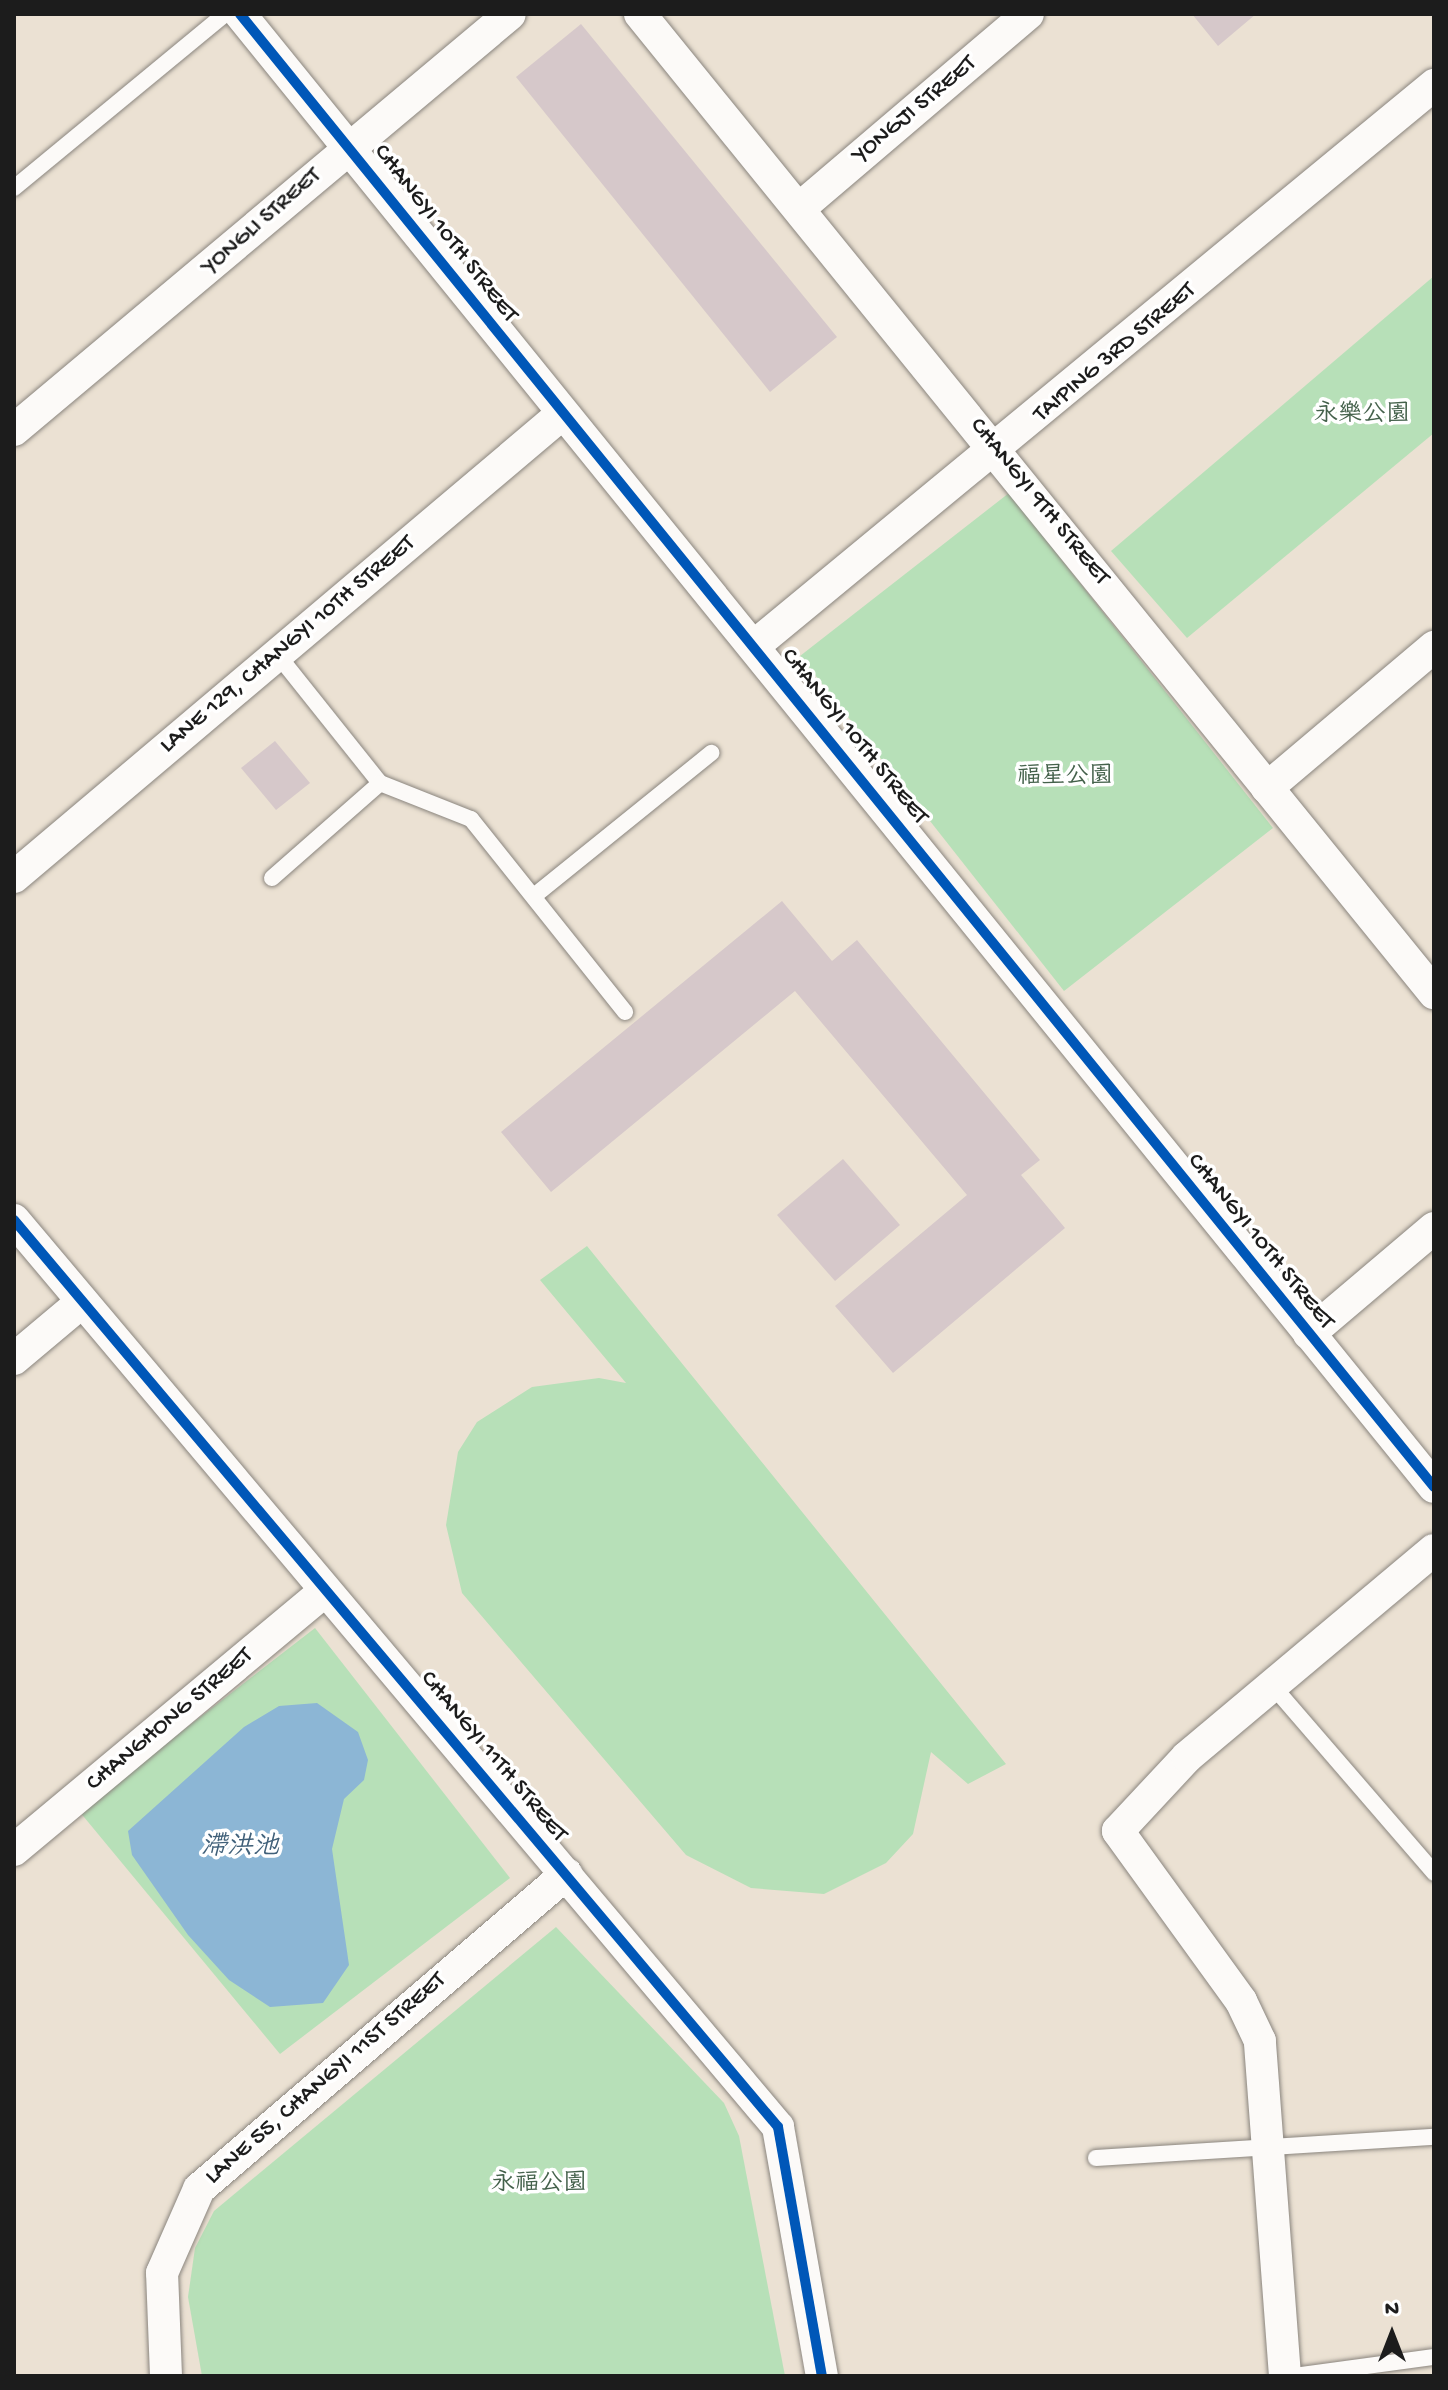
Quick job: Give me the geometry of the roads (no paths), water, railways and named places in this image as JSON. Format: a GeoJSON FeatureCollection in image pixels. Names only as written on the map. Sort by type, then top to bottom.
{"type":"FeatureCollection","features":[{"type":"Feature","properties":{"kind":"street","name":"CHANGYI 10TH STREET"},"geometry":{"type":"LineString","coordinates":[[240,14],[1434,1487]]}},
{"type":"Feature","properties":{"kind":"street","name":"YONGLI STREET"},"geometry":{"type":"LineString","coordinates":[[14,430],[510,14]]}},
{"type":"Feature","properties":{"kind":"street","name":"CHANGYI 9TH STREET"},"geometry":{"type":"LineString","coordinates":[[640,14],[801,207],[1267,788],[1433,989]]}},
{"type":"Feature","properties":{"kind":"street","name":"YONGJI STREET"},"geometry":{"type":"LineString","coordinates":[[801,207],[1028,14]]}},
{"type":"Feature","properties":{"kind":"street","name":"TAIPING 3RD STREET"},"geometry":{"type":"LineString","coordinates":[[754,646],[999,451],[1434,85]]}},
{"type":"Feature","properties":{"kind":"street","name":"LANE 129, CHANGYI 10TH STREET"},"geometry":{"type":"LineString","coordinates":[[14,877],[562,414]]}},
{"type":"Feature","properties":{"kind":"street"},"geometry":{"type":"LineString","coordinates":[[1267,788],[1434,647]]}},
{"type":"Feature","properties":{"kind":"street","name":"CHANGYI 11TH STREET"},"geometry":{"type":"LineString","coordinates":[[14,1220],[778,2127],[822,2376]]}},
{"type":"Feature","properties":{"kind":"street"},"geometry":{"type":"LineString","coordinates":[[1309,1334],[1434,1228]]}},
{"type":"Feature","properties":{"kind":"street"},"geometry":{"type":"LineString","coordinates":[[14,1359],[82,1302]]}},
{"type":"Feature","properties":{"kind":"street"},"geometry":{"type":"LineString","coordinates":[[1285,2376],[1260,2041],[1241,2001],[1118,1831],[1187,1757],[1434,1550]]}},
{"type":"Feature","properties":{"kind":"street","name":"CHANGHONG STREET"},"geometry":{"type":"LineString","coordinates":[[14,1850],[325,1591]]}},
{"type":"Feature","properties":{"kind":"street","name":"LANE 55, CHANGYI 11ST STREET"},"geometry":{"type":"LineString","coordinates":[[166,2376],[162,2273],[199,2189],[566,1874]]}},
{"type":"Feature","properties":{"kind":"lane"},"geometry":{"type":"LineString","coordinates":[[14,188],[225,14]]}},
{"type":"Feature","properties":{"kind":"lane"},"geometry":{"type":"LineString","coordinates":[[277,654],[380,783],[471,819],[625,1012]]}},
{"type":"Feature","properties":{"kind":"lane"},"geometry":{"type":"LineString","coordinates":[[534,896],[711,753]]}},
{"type":"Feature","properties":{"kind":"lane"},"geometry":{"type":"LineString","coordinates":[[272,878],[380,783]]}},
{"type":"Feature","properties":{"kind":"lane"},"geometry":{"type":"LineString","coordinates":[[1272,1685],[1434,1873]]}},
{"type":"Feature","properties":{"kind":"lane"},"geometry":{"type":"LineString","coordinates":[[1096,2158],[1434,2137]]}},
{"type":"Feature","properties":{"kind":"lane"},"geometry":{"type":"LineString","coordinates":[[1293,2376],[1434,2357]]}},
{"type":"Feature","properties":{"kind":"water","name":"滯洪池"},"geometry":{"type":"Polygon","coordinates":[[[317,1703],[358,1732],[368,1760],[364,1780],[344,1799],[332,1849],[349,1965],[323,2003],[270,2007],[229,1980],[188,1935],[132,1855],[128,1831],[244,1727],[279,1706],[317,1703]]]}},
{"type":"Feature","properties":{"kind":"park label","name":"永樂公園"},"geometry":{"type":"Point","coordinates":[1362,416]}},
{"type":"Feature","properties":{"kind":"park label","name":"福星公園"},"geometry":{"type":"Point","coordinates":[1065,778]}},
{"type":"Feature","properties":{"kind":"park label","name":"永福公園"},"geometry":{"type":"Point","coordinates":[539,2185]}}]}
